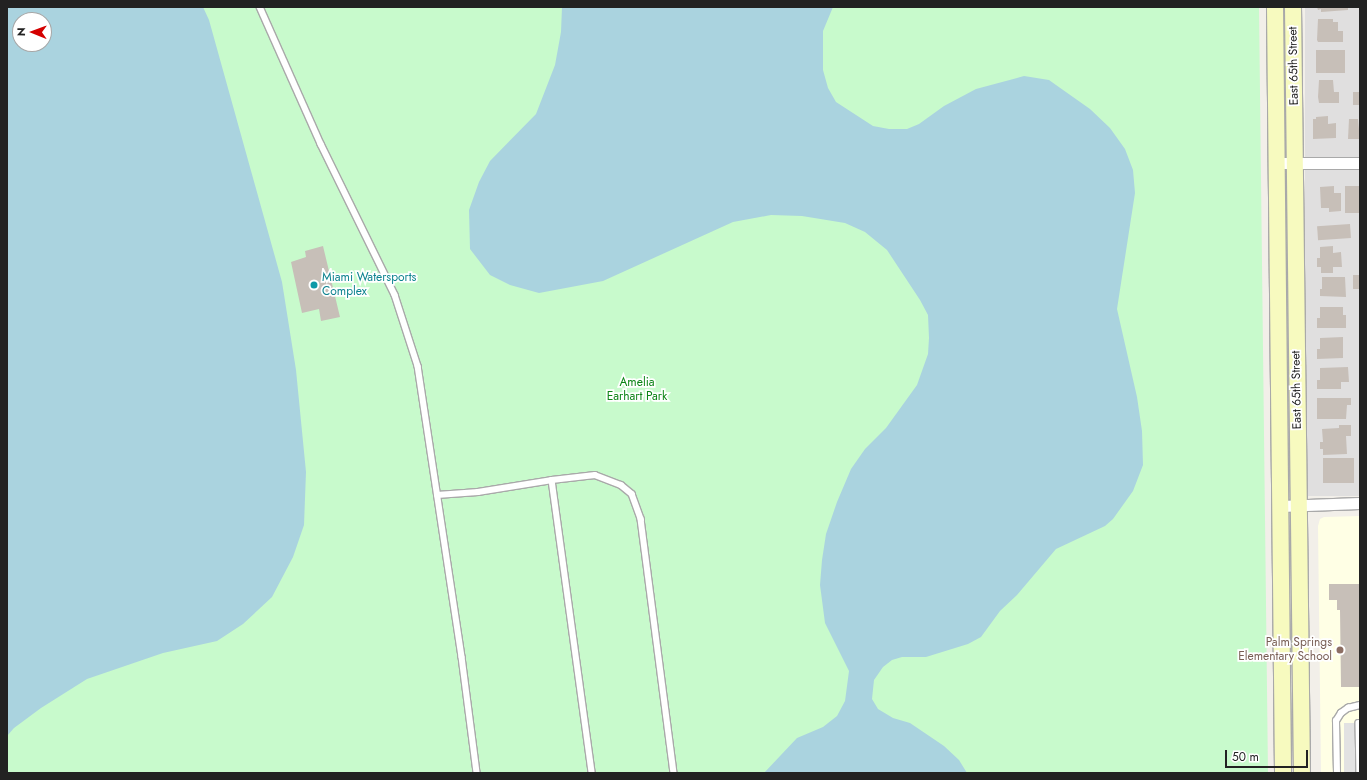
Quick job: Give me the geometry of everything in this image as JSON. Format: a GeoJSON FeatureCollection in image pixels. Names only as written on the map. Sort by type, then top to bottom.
{"type":"FeatureCollection","features":[{"type":"Feature","properties":{"kind":"main road","name":"East 65th Street"},"geometry":{"type":"LineString","coordinates":[[1275,7],[1282,773]]}},
{"type":"Feature","properties":{"kind":"main road","name":"East 65th Street"},"geometry":{"type":"LineString","coordinates":[[1294,7],[1302,773]]}},
{"type":"Feature","properties":{"kind":"street"},"geometry":{"type":"LineString","coordinates":[[1276,163],[1360,163]]}},
{"type":"Feature","properties":{"kind":"street"},"geometry":{"type":"LineString","coordinates":[[1280,506],[1360,504]]}},
{"type":"Feature","properties":{"kind":"lane"},"geometry":{"type":"LineString","coordinates":[[260,7],[321,144],[395,294],[418,366],[462,657],[477,773]]}},
{"type":"Feature","properties":{"kind":"lane"},"geometry":{"type":"LineString","coordinates":[[437,495],[478,492],[552,480],[595,476],[621,485],[632,494],[641,519],[674,773]]}},
{"type":"Feature","properties":{"kind":"lane"},"geometry":{"type":"LineString","coordinates":[[552,480],[592,773]]}},
{"type":"Feature","properties":{"kind":"lane"},"geometry":{"type":"LineString","coordinates":[[1336,773],[1336,721],[1341,713],[1348,708],[1360,705]]}},
{"type":"Feature","properties":{"kind":"lane"},"geometry":{"type":"LineString","coordinates":[[1359,723],[1360,773]]}},
{"type":"Feature","properties":{"kind":"shaded area"},"geometry":{"type":"Polygon","coordinates":[[[1305,7],[1360,7],[1360,496],[1305,496],[1305,7]]]}},
{"type":"Feature","properties":{"kind":"shaded area","name":"Palm Springs Elementary School"},"geometry":{"type":"Polygon","coordinates":[[[1360,516],[1360,773],[1321,773],[1318,526],[1320,519],[1324,517],[1360,516]]]}},
{"type":"Feature","properties":{"kind":"shaded area"},"geometry":{"type":"Polygon","coordinates":[[[1344,723],[1360,723],[1360,773],[1344,773],[1344,723]]]}},
{"type":"Feature","properties":{"kind":"green space","name":"Amelia Earhart Park"},"geometry":{"type":"Polygon","coordinates":[[[7,7],[1259,7],[1268,773],[7,773],[7,7]]]}},
{"type":"Feature","properties":{"kind":"water"},"geometry":{"type":"Polygon","coordinates":[[[7,7],[203,7],[209,20],[282,282],[296,370],[306,472],[304,525],[293,557],[272,597],[243,624],[217,641],[163,653],[87,679],[41,708],[14,728],[7,736],[7,7]]]}},
{"type":"Feature","properties":{"kind":"water"},"geometry":{"type":"Polygon","coordinates":[[[562,7],[833,7],[823,31],[823,70],[828,88],[836,102],[873,126],[889,129],[907,129],[919,124],[944,106],[976,89],[1024,76],[1049,80],[1090,109],[1110,128],[1125,149],[1133,170],[1135,193],[1117,309],[1137,397],[1142,431],[1143,465],[1133,491],[1113,519],[1105,526],[1056,549],[1017,595],[1000,611],[981,637],[968,644],[926,657],[902,657],[892,660],[883,667],[874,680],[872,699],[878,709],[893,718],[910,723],[944,746],[959,760],[967,773],[764,773],[797,738],[823,727],[837,716],[845,701],[849,671],[825,623],[820,585],[826,534],[837,502],[851,469],[865,449],[886,428],[917,385],[928,354],[928,315],[920,300],[887,250],[865,232],[845,223],[802,216],[771,215],[733,222],[603,281],[539,293],[510,285],[490,275],[470,249],[469,210],[479,182],[490,161],[536,114],[555,65],[561,32],[562,7]]]}},
{"type":"Feature","properties":{"kind":"building"},"geometry":{"type":"Polygon","coordinates":[[[1317,7],[1348,7],[1348,10],[1321,12],[1321,9],[1318,10],[1317,7]]]}},
{"type":"Feature","properties":{"kind":"building"},"geometry":{"type":"Polygon","coordinates":[[[1318,19],[1333,19],[1333,22],[1338,22],[1338,31],[1343,31],[1343,42],[1318,42],[1318,19]]]}},
{"type":"Feature","properties":{"kind":"building"},"geometry":{"type":"Polygon","coordinates":[[[1316,50],[1345,50],[1345,73],[1316,73],[1316,50]]]}},
{"type":"Feature","properties":{"kind":"building"},"geometry":{"type":"Polygon","coordinates":[[[1319,80],[1333,80],[1334,92],[1339,92],[1339,103],[1319,103],[1319,80]]]}},
{"type":"Feature","properties":{"kind":"building"},"geometry":{"type":"Polygon","coordinates":[[[1353,92],[1360,92],[1360,105],[1353,105],[1353,92]]]}},
{"type":"Feature","properties":{"kind":"building"},"geometry":{"type":"Polygon","coordinates":[[[1328,116],[1328,124],[1336,123],[1336,138],[1313,139],[1313,119],[1316,119],[1316,117],[1328,116]]]}},
{"type":"Feature","properties":{"kind":"building"},"geometry":{"type":"Polygon","coordinates":[[[1349,119],[1358,119],[1360,139],[1348,139],[1349,119]]]}},
{"type":"Feature","properties":{"kind":"building"},"geometry":{"type":"Polygon","coordinates":[[[1334,186],[1334,193],[1341,193],[1341,211],[1329,212],[1329,208],[1321,208],[1320,187],[1334,186]]]}},
{"type":"Feature","properties":{"kind":"building"},"geometry":{"type":"Polygon","coordinates":[[[1345,186],[1360,186],[1360,213],[1345,213],[1345,186]]]}},
{"type":"Feature","properties":{"kind":"building"},"geometry":{"type":"Polygon","coordinates":[[[1350,224],[1351,238],[1318,240],[1317,226],[1350,224]]]}},
{"type":"Feature","properties":{"kind":"building","name":"Miami Watersports Complex"},"geometry":{"type":"Polygon","coordinates":[[[323,246],[340,317],[321,321],[319,309],[302,313],[291,262],[306,257],[305,251],[323,246]]]}},
{"type":"Feature","properties":{"kind":"building"},"geometry":{"type":"Polygon","coordinates":[[[1333,246],[1333,253],[1341,252],[1342,267],[1333,267],[1333,273],[1321,273],[1321,267],[1317,267],[1317,258],[1320,258],[1320,247],[1333,246]]]}},
{"type":"Feature","properties":{"kind":"building"},"geometry":{"type":"Polygon","coordinates":[[[1353,275],[1360,275],[1360,289],[1353,289],[1353,275]]]}},
{"type":"Feature","properties":{"kind":"building"},"geometry":{"type":"Polygon","coordinates":[[[1322,277],[1345,277],[1346,297],[1320,296],[1320,289],[1322,289],[1322,277]]]}},
{"type":"Feature","properties":{"kind":"building"},"geometry":{"type":"Polygon","coordinates":[[[1320,307],[1343,307],[1343,315],[1346,315],[1346,328],[1317,328],[1317,318],[1320,318],[1320,307]]]}},
{"type":"Feature","properties":{"kind":"building"},"geometry":{"type":"Polygon","coordinates":[[[1343,337],[1343,358],[1317,359],[1317,349],[1320,349],[1320,338],[1343,337]]]}},
{"type":"Feature","properties":{"kind":"building"},"geometry":{"type":"Polygon","coordinates":[[[1348,367],[1349,382],[1341,382],[1341,389],[1317,389],[1317,380],[1320,380],[1320,368],[1348,367]]]}},
{"type":"Feature","properties":{"kind":"building"},"geometry":{"type":"Polygon","coordinates":[[[1317,398],[1351,398],[1351,405],[1347,405],[1346,419],[1317,419],[1317,398]]]}},
{"type":"Feature","properties":{"kind":"building"},"geometry":{"type":"Polygon","coordinates":[[[1339,425],[1351,425],[1351,436],[1346,436],[1347,454],[1323,455],[1323,449],[1320,449],[1320,442],[1323,442],[1322,429],[1339,428],[1339,425]]]}},
{"type":"Feature","properties":{"kind":"building"},"geometry":{"type":"Polygon","coordinates":[[[1323,458],[1354,458],[1354,483],[1323,483],[1323,458]]]}},
{"type":"Feature","properties":{"kind":"building"},"geometry":{"type":"Polygon","coordinates":[[[1329,584],[1360,584],[1360,687],[1341,687],[1340,610],[1337,610],[1337,600],[1329,600],[1329,584]]]}},
{"type":"Feature","properties":{"kind":"place","name":"Miami Watersports Complex"},"geometry":{"type":"Point","coordinates":[314,285]}},
{"type":"Feature","properties":{"kind":"place","name":"Palm Springs Elementary School"},"geometry":{"type":"Point","coordinates":[1340,650]}}]}
